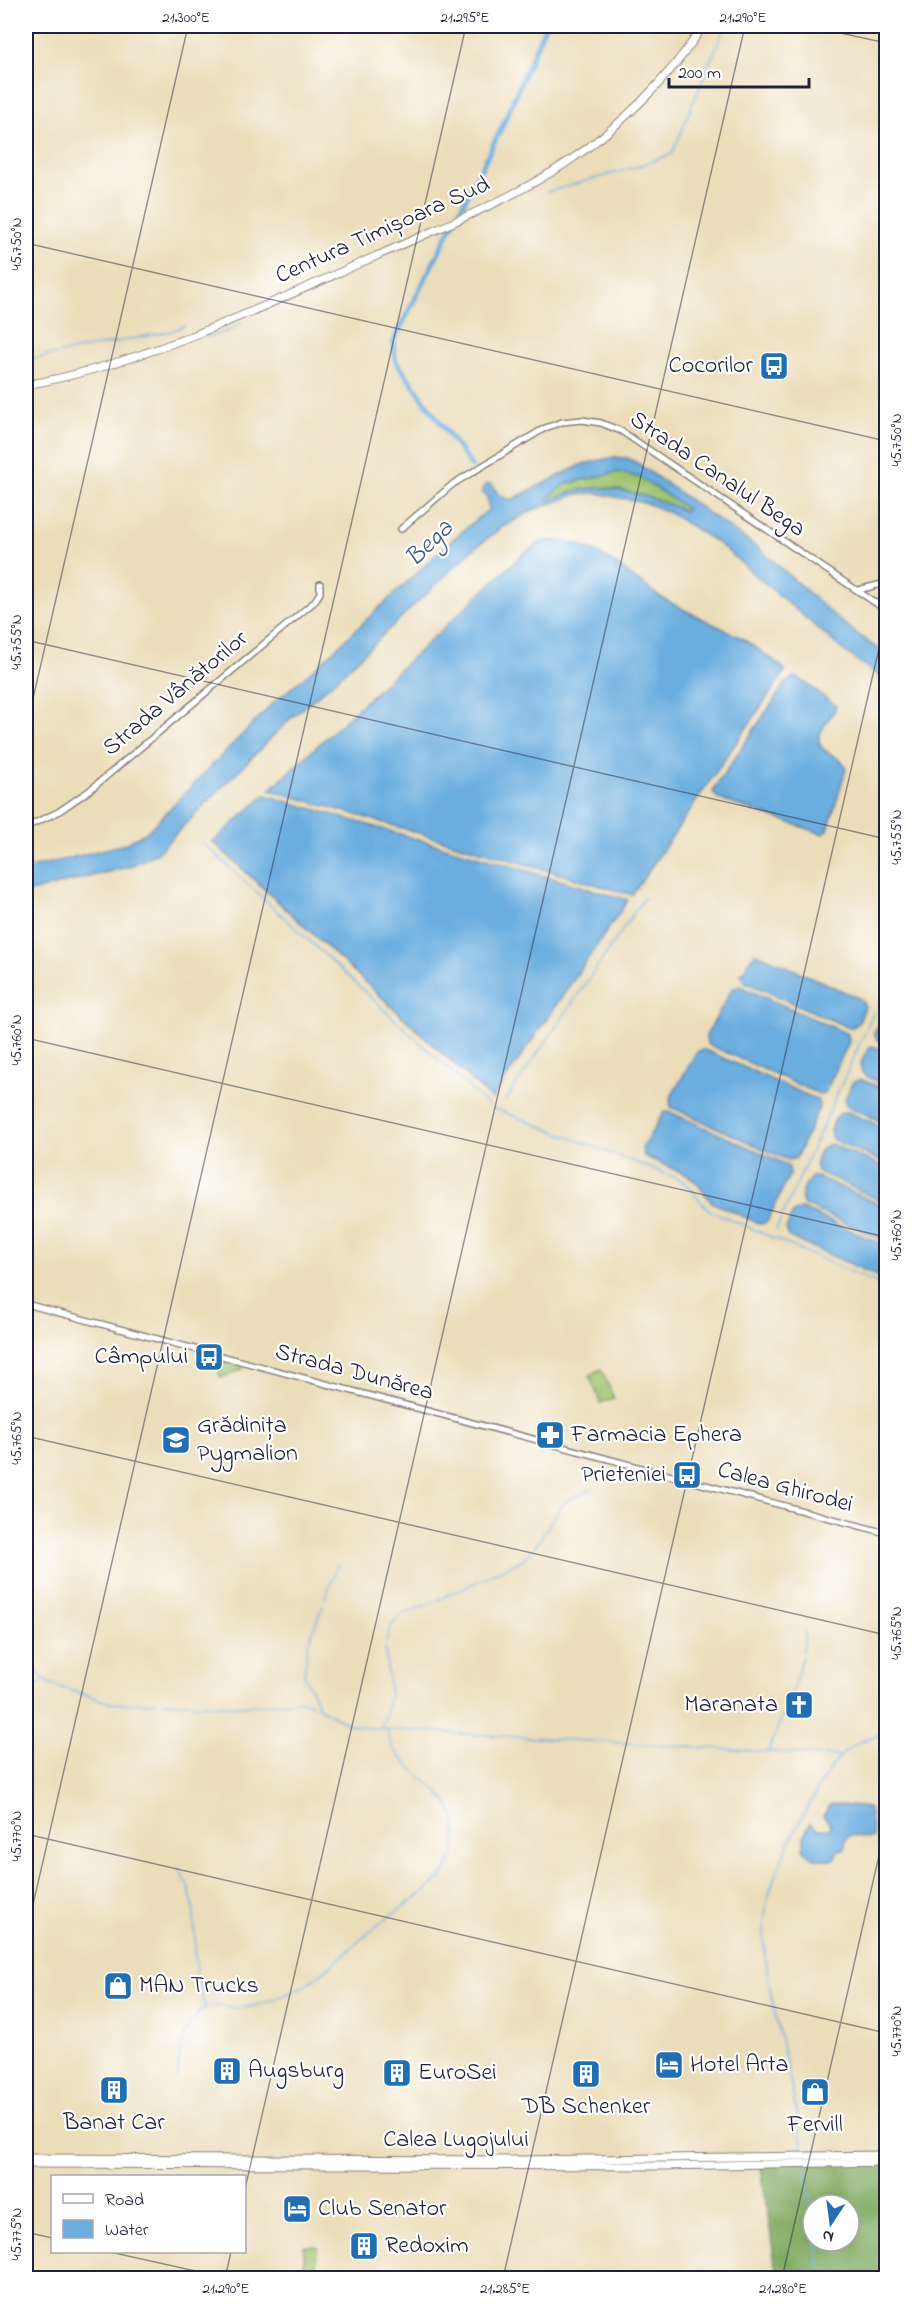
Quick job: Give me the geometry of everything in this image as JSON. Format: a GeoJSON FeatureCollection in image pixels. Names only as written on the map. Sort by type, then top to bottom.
{"type":"FeatureCollection","features":[{"type":"Feature","properties":{"kind":"main road","name":"Centura Timișoara Sud"},"geometry":{"type":"LineString","coordinates":[[26,385],[119,362],[167,345],[259,308],[477,212],[535,182],[567,163],[593,143],[652,90],[703,26]]}},
{"type":"Feature","properties":{"kind":"main road","name":"Calea Lugojului"},"geometry":{"type":"LineString","coordinates":[[26,2158],[518,2160],[886,2155]]}},
{"type":"Feature","properties":{"kind":"main road","name":"Calea Lugojului"},"geometry":{"type":"LineString","coordinates":[[26,2164],[661,2166],[886,2162]]}},
{"type":"Feature","properties":{"kind":"street","name":"Strada Canalul Bega"},"geometry":{"type":"LineString","coordinates":[[401,529],[443,492],[540,430],[562,422],[589,420],[621,431],[886,610]]}},
{"type":"Feature","properties":{"kind":"street"},"geometry":{"type":"LineString","coordinates":[[858,590],[886,583]]}},
{"type":"Feature","properties":{"kind":"street","name":"Strada Vânătorilor"},"geometry":{"type":"LineString","coordinates":[[26,827],[67,807],[90,790],[314,602],[320,593],[320,584]]}},
{"type":"Feature","properties":{"kind":"street","name":"Strada Dunărea"},"geometry":{"type":"LineString","coordinates":[[26,1304],[674,1476]]}},
{"type":"Feature","properties":{"kind":"street","name":"Calea Ghirodei"},"geometry":{"type":"LineString","coordinates":[[674,1476],[886,1533]]}},
{"type":"Feature","properties":{"kind":"green space"},"geometry":{"type":"Polygon","coordinates":[[[618,472],[641,478],[687,509],[685,511],[625,491],[600,488],[574,491],[549,500],[545,499],[568,483],[618,472]]]}},
{"type":"Feature","properties":{"kind":"green space"},"geometry":{"type":"Polygon","coordinates":[[[226,1361],[242,1365],[243,1369],[221,1378],[219,1374],[226,1361]]]}},
{"type":"Feature","properties":{"kind":"green space"},"geometry":{"type":"Polygon","coordinates":[[[601,1369],[614,1398],[601,1403],[589,1375],[601,1369]]]}},
{"type":"Feature","properties":{"kind":"green space"},"geometry":{"type":"Polygon","coordinates":[[[801,2154],[886,2154],[886,2278],[766,2278],[777,2277],[760,2161],[801,2154]]]}},
{"type":"Feature","properties":{"kind":"green space"},"geometry":{"type":"Polygon","coordinates":[[[304,2246],[317,2246],[316,2271],[304,2271],[304,2246]]]}},
{"type":"Feature","properties":{"kind":"water"},"geometry":{"type":"Polygon","coordinates":[[[614,457],[627,458],[762,551],[839,620],[886,655],[886,681],[844,651],[719,544],[670,513],[649,504],[597,493],[578,494],[533,510],[501,528],[469,553],[337,679],[290,719],[157,853],[131,866],[26,893],[26,869],[125,844],[147,832],[274,702],[315,668],[453,539],[489,509],[487,497],[482,492],[483,487],[491,484],[499,495],[511,500],[583,464],[614,457]],[[618,472],[568,483],[546,499],[597,488],[649,497],[685,511],[687,509],[641,478],[618,472]]]}},
{"type":"Feature","properties":{"kind":"water"},"geometry":{"type":"Polygon","coordinates":[[[551,540],[582,546],[609,559],[659,596],[741,638],[786,670],[632,895],[270,790],[523,554],[540,543],[551,540]]]}},
{"type":"Feature","properties":{"kind":"water"},"geometry":{"type":"Polygon","coordinates":[[[794,677],[836,706],[820,733],[819,742],[824,750],[844,764],[846,769],[828,830],[823,834],[719,799],[713,793],[787,681],[794,677]]]}},
{"type":"Feature","properties":{"kind":"water"},"geometry":{"type":"Polygon","coordinates":[[[265,795],[628,900],[492,1099],[213,842],[265,795]]]}},
{"type":"Feature","properties":{"kind":"water"},"geometry":{"type":"Polygon","coordinates":[[[754,954],[759,954],[861,999],[865,1007],[859,1021],[854,1026],[847,1027],[745,982],[741,974],[754,954]]]}},
{"type":"Feature","properties":{"kind":"water"},"geometry":{"type":"Polygon","coordinates":[[[739,986],[848,1034],[849,1042],[825,1093],[819,1094],[707,1044],[706,1036],[732,989],[739,986]]]}},
{"type":"Feature","properties":{"kind":"water"},"geometry":{"type":"Polygon","coordinates":[[[886,1012],[886,1045],[877,1040],[874,1034],[886,1012]]]}},
{"type":"Feature","properties":{"kind":"water"},"geometry":{"type":"Polygon","coordinates":[[[871,1046],[886,1050],[886,1085],[866,1076],[861,1069],[864,1056],[871,1046]]]}},
{"type":"Feature","properties":{"kind":"water"},"geometry":{"type":"Polygon","coordinates":[[[705,1050],[818,1100],[819,1108],[796,1158],[788,1160],[671,1107],[670,1099],[696,1053],[705,1050]]]}},
{"type":"Feature","properties":{"kind":"water"},"geometry":{"type":"Polygon","coordinates":[[[860,1079],[886,1090],[886,1124],[846,1105],[845,1099],[852,1083],[860,1079]]]}},
{"type":"Feature","properties":{"kind":"water"},"geometry":{"type":"Polygon","coordinates":[[[664,1112],[670,1112],[788,1165],[790,1173],[767,1222],[760,1224],[711,1202],[689,1176],[644,1156],[642,1148],[664,1112]]]}},
{"type":"Feature","properties":{"kind":"water"},"geometry":{"type":"Polygon","coordinates":[[[842,1112],[848,1112],[886,1129],[886,1164],[832,1139],[833,1124],[842,1112]]]}},
{"type":"Feature","properties":{"kind":"water"},"geometry":{"type":"Polygon","coordinates":[[[831,1144],[886,1168],[886,1203],[817,1171],[818,1154],[824,1147],[831,1144]]]}},
{"type":"Feature","properties":{"kind":"water"},"geometry":{"type":"Polygon","coordinates":[[[812,1177],[818,1177],[886,1207],[886,1241],[804,1205],[803,1190],[812,1177]]]}},
{"type":"Feature","properties":{"kind":"water"},"geometry":{"type":"Polygon","coordinates":[[[802,1209],[886,1246],[886,1280],[789,1237],[786,1229],[790,1219],[796,1211],[802,1209]]]}},
{"type":"Feature","properties":{"kind":"water"},"geometry":{"type":"Polygon","coordinates":[[[831,1804],[869,1808],[873,1837],[851,1835],[846,1839],[844,1849],[838,1850],[834,1859],[816,1859],[804,1850],[804,1836],[810,1823],[819,1829],[830,1829],[831,1825],[823,1816],[831,1804]]]}},
{"type":"Feature","properties":{"kind":"waterway"},"geometry":{"type":"LineString","coordinates":[[472,467],[396,361],[393,342],[501,129],[545,26]]}},
{"type":"Feature","properties":{"kind":"waterway"},"geometry":{"type":"LineString","coordinates":[[547,192],[636,167],[672,154],[725,26]]}},
{"type":"Feature","properties":{"kind":"waterway"},"geometry":{"type":"LineString","coordinates":[[205,337],[223,333],[242,324]]}},
{"type":"Feature","properties":{"kind":"waterway"},"geometry":{"type":"LineString","coordinates":[[26,360],[172,331],[184,326]]}},
{"type":"Feature","properties":{"kind":"waterway"},"geometry":{"type":"LineString","coordinates":[[202,842],[489,1106]]}},
{"type":"Feature","properties":{"kind":"waterway"},"geometry":{"type":"LineString","coordinates":[[505,1101],[645,897]]}},
{"type":"Feature","properties":{"kind":"waterway"},"geometry":{"type":"LineString","coordinates":[[776,1230],[874,1012]]}},
{"type":"Feature","properties":{"kind":"waterway"},"geometry":{"type":"LineString","coordinates":[[493,1108],[679,1179],[711,1211],[886,1287]]}},
{"type":"Feature","properties":{"kind":"waterway"},"geometry":{"type":"LineString","coordinates":[[386,1642],[391,1626],[401,1615],[434,1602],[522,1560],[537,1544],[567,1500],[592,1489]]}},
{"type":"Feature","properties":{"kind":"waterway"},"geometry":{"type":"LineString","coordinates":[[325,1598],[338,1564]]}},
{"type":"Feature","properties":{"kind":"waterway"},"geometry":{"type":"LineString","coordinates":[[319,1706],[304,1675],[308,1644],[323,1605]]}},
{"type":"Feature","properties":{"kind":"waterway"},"geometry":{"type":"LineString","coordinates":[[803,1651],[805,1632]]}},
{"type":"Feature","properties":{"kind":"waterway"},"geometry":{"type":"LineString","coordinates":[[26,1646],[38,1672],[51,1684],[110,1703],[156,1702]]}},
{"type":"Feature","properties":{"kind":"waterway"},"geometry":{"type":"LineString","coordinates":[[381,1729],[390,1696],[385,1648]]}},
{"type":"Feature","properties":{"kind":"waterway"},"geometry":{"type":"LineString","coordinates":[[768,1752],[794,1686],[802,1657]]}},
{"type":"Feature","properties":{"kind":"waterway"},"geometry":{"type":"LineString","coordinates":[[26,1691],[43,1681]]}},
{"type":"Feature","properties":{"kind":"waterway"},"geometry":{"type":"LineString","coordinates":[[163,1702],[238,1706],[302,1701],[348,1724],[368,1728],[840,1756]]}},
{"type":"Feature","properties":{"kind":"waterway"},"geometry":{"type":"LineString","coordinates":[[178,2078],[182,2042],[189,2025],[201,2011],[215,2006],[240,2008],[253,2006],[303,1986],[326,1970],[390,1916],[433,1885],[446,1871],[455,1842],[454,1816],[436,1790],[400,1757],[392,1745],[387,1730]]}},
{"type":"Feature","properties":{"kind":"waterway"},"geometry":{"type":"LineString","coordinates":[[803,2152],[767,1975],[764,1948],[766,1909],[773,1882],[786,1851],[820,1784],[834,1764],[851,1747],[861,1741],[886,1734]]}},
{"type":"Feature","properties":{"kind":"waterway"},"geometry":{"type":"LineString","coordinates":[[179,1868],[189,1889],[194,1910],[196,1973],[205,2007]]}},
{"type":"Feature","properties":{"kind":"waterway"},"geometry":{"type":"LineString","coordinates":[[805,2168],[809,2193]]}},
{"type":"Feature","properties":{"kind":"waterway"},"geometry":{"type":"LineString","coordinates":[[818,2253],[822,2278]]}},
{"type":"Feature","properties":{"kind":"place","name":"Cocorilor"},"geometry":{"type":"Point","coordinates":[774,366]}},
{"type":"Feature","properties":{"kind":"place","name":"Câmpului"},"geometry":{"type":"Point","coordinates":[209,1357]}},
{"type":"Feature","properties":{"kind":"place","name":"Farmacia Ephera"},"geometry":{"type":"Point","coordinates":[550,1435]}},
{"type":"Feature","properties":{"kind":"place","name":"Grădinița Pygmalion"},"geometry":{"type":"Point","coordinates":[176,1440]}},
{"type":"Feature","properties":{"kind":"place","name":"Prieteniei"},"geometry":{"type":"Point","coordinates":[687,1475]}},
{"type":"Feature","properties":{"kind":"place","name":"Maranata"},"geometry":{"type":"Point","coordinates":[799,1705]}},
{"type":"Feature","properties":{"kind":"place","name":"MAN Trucks"},"geometry":{"type":"Point","coordinates":[118,1986]}},
{"type":"Feature","properties":{"kind":"place","name":"Hotel Arta"},"geometry":{"type":"Point","coordinates":[669,2065]}},
{"type":"Feature","properties":{"kind":"place","name":"Augsburg"},"geometry":{"type":"Point","coordinates":[227,2071]}},
{"type":"Feature","properties":{"kind":"place","name":"EuroSei"},"geometry":{"type":"Point","coordinates":[397,2073]}},
{"type":"Feature","properties":{"kind":"place","name":"DB Schenker"},"geometry":{"type":"Point","coordinates":[586,2074]}},
{"type":"Feature","properties":{"kind":"place","name":"Banat Car"},"geometry":{"type":"Point","coordinates":[114,2090]}},
{"type":"Feature","properties":{"kind":"place","name":"Fervill"},"geometry":{"type":"Point","coordinates":[815,2092]}},
{"type":"Feature","properties":{"kind":"place","name":"Club Senator"},"geometry":{"type":"Point","coordinates":[297,2209]}},
{"type":"Feature","properties":{"kind":"place","name":"Redoxim"},"geometry":{"type":"Point","coordinates":[364,2246]}},
{"type":"Feature","properties":{"kind":"water label","name":"Bega"},"geometry":{"type":"Point","coordinates":[430,544]}}]}
